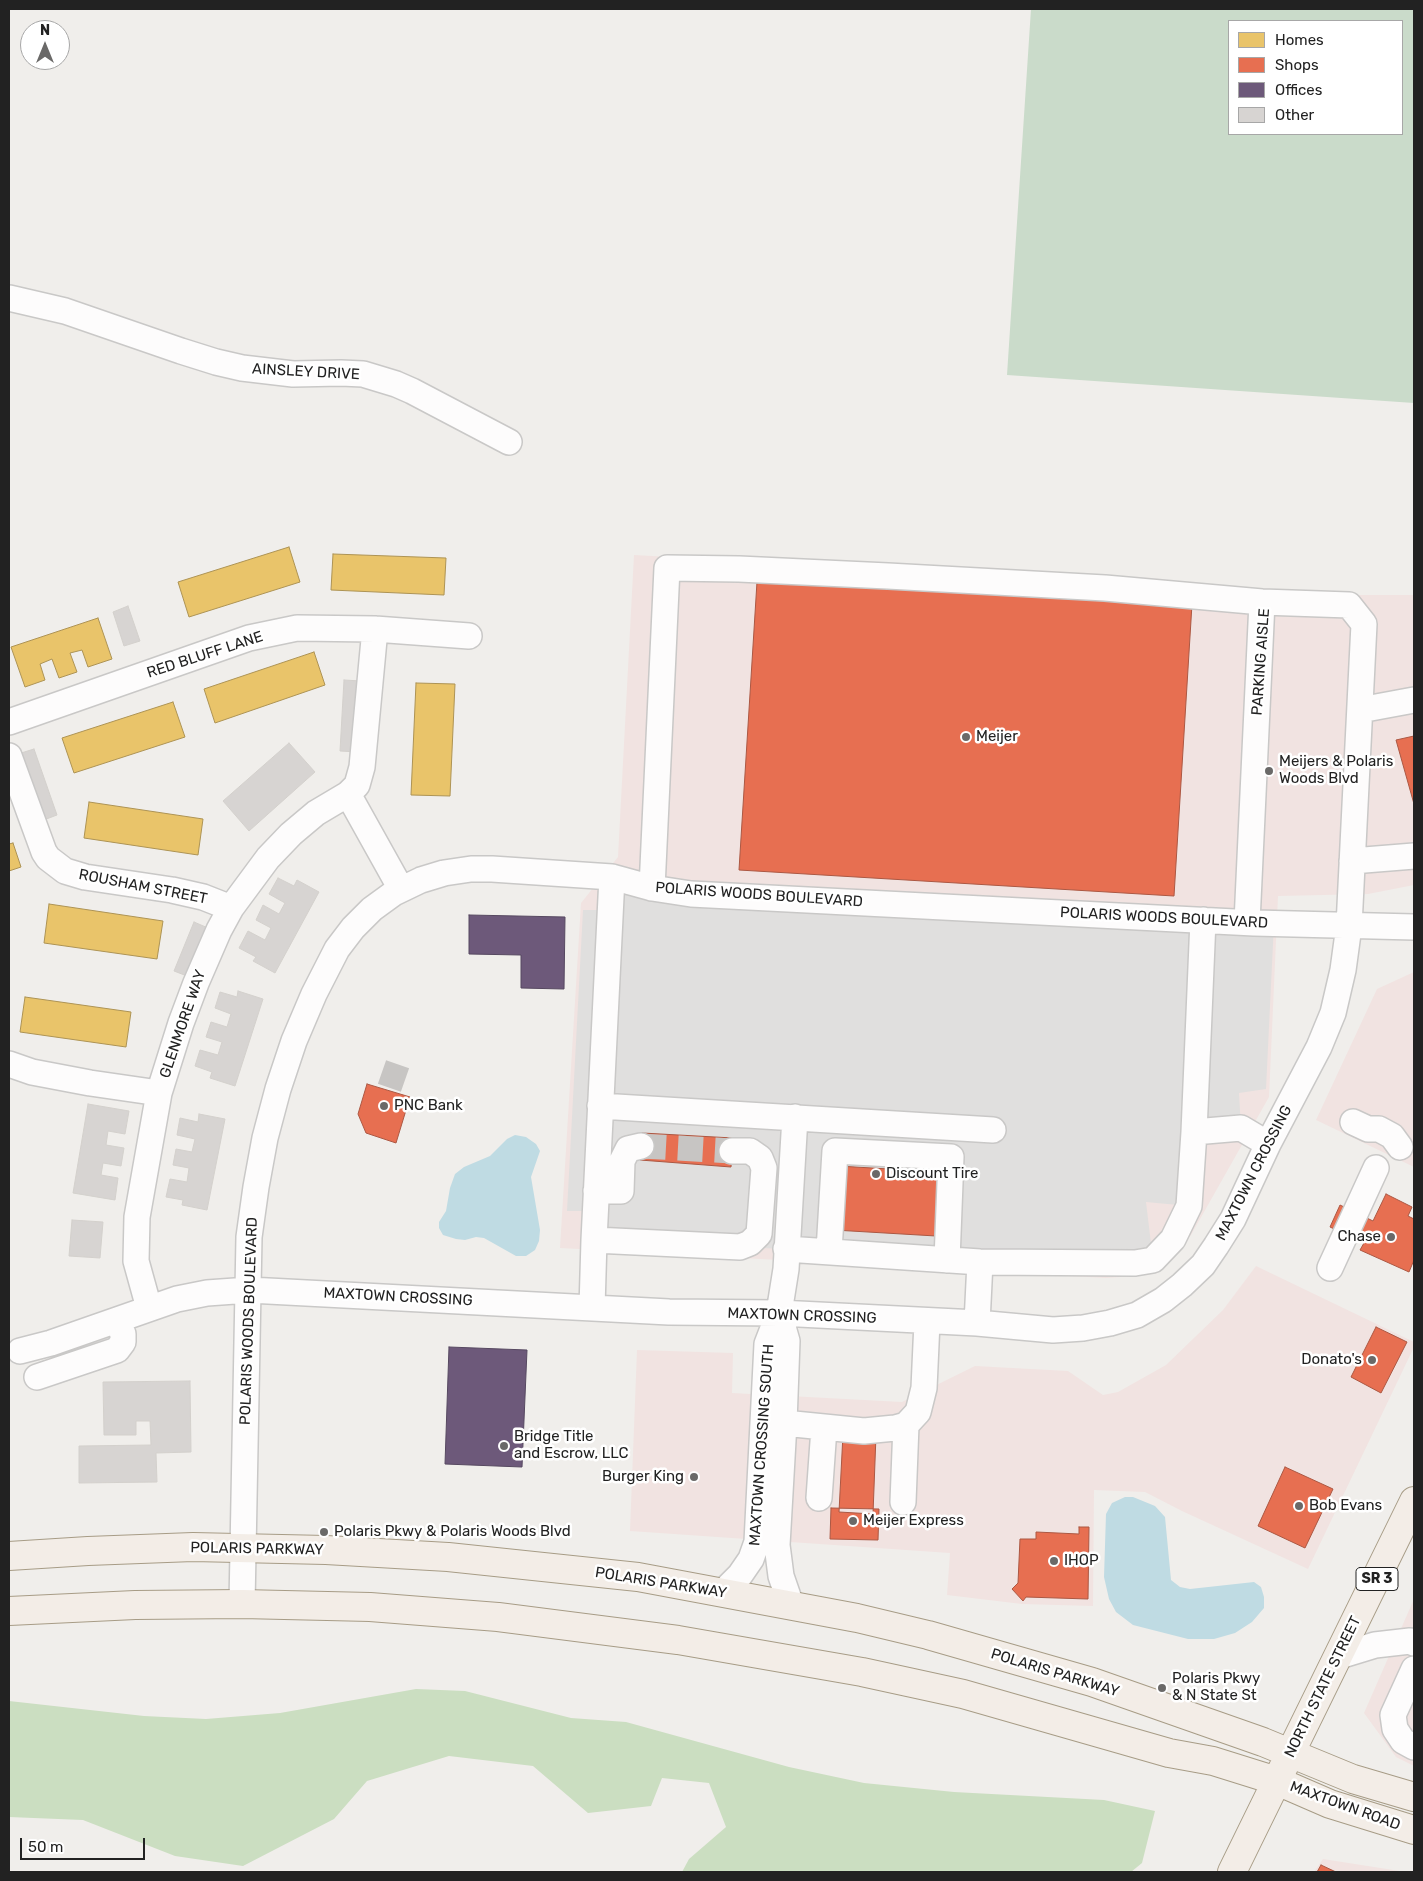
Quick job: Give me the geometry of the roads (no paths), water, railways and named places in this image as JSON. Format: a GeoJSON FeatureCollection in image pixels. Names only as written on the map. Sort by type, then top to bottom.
{"type":"FeatureCollection","features":[{"type":"Feature","properties":{"kind":"main road","name":"NORTH STATE STREET"},"geometry":{"type":"LineString","coordinates":[[1232,1872],[1414,1502]]}},
{"type":"Feature","properties":{"kind":"main road","name":"POLARIS PARKWAY"},"geometry":{"type":"LineString","coordinates":[[9,1556],[184,1548],[326,1550],[448,1557],[638,1577],[792,1605],[928,1635],[1092,1682],[1263,1742],[1290,1754]]}},
{"type":"Feature","properties":{"kind":"main road"},"geometry":{"type":"LineString","coordinates":[[9,1611],[135,1605],[242,1604],[370,1607],[498,1617],[598,1629],[755,1652],[862,1672],[962,1694],[1168,1752],[1213,1761],[1276,1781]]}},
{"type":"Feature","properties":{"kind":"main road","name":"MAXTOWN ROAD"},"geometry":{"type":"LineString","coordinates":[[1290,1754],[1353,1779],[1414,1797]]}},
{"type":"Feature","properties":{"kind":"main road","name":"MAXTOWN ROAD"},"geometry":{"type":"LineString","coordinates":[[1276,1781],[1330,1804],[1414,1830]]}},
{"type":"Feature","properties":{"kind":"street","name":"AINSLEY DRIVE"},"geometry":{"type":"LineString","coordinates":[[9,298],[65,310],[198,357],[242,368],[293,374],[363,374],[412,391],[509,442]]}},
{"type":"Feature","properties":{"kind":"street"},"geometry":{"type":"LineString","coordinates":[[652,888],[666,568],[739,568],[1105,588],[1262,602]]}},
{"type":"Feature","properties":{"kind":"street","name":"PARKING AISLE"},"geometry":{"type":"LineString","coordinates":[[1247,922],[1262,602],[1349,605],[1364,624],[1349,926]]}},
{"type":"Feature","properties":{"kind":"street","name":"RED BLUFF LANE"},"geometry":{"type":"LineString","coordinates":[[9,722],[249,638],[297,628],[374,629],[469,636]]}},
{"type":"Feature","properties":{"kind":"street","name":"GLENMORE WAY"},"geometry":{"type":"LineString","coordinates":[[149,1308],[136,1261],[137,1217],[159,1092],[196,983],[219,930],[231,908],[268,858],[291,834],[316,813],[348,794],[357,785],[362,767],[374,629]]}},
{"type":"Feature","properties":{"kind":"street"},"geometry":{"type":"LineString","coordinates":[[1360,710],[1414,700]]}},
{"type":"Feature","properties":{"kind":"street","name":"ROUSHAM STREET"},"geometry":{"type":"LineString","coordinates":[[9,756],[44,852],[65,871],[85,877],[196,895],[231,908]]}},
{"type":"Feature","properties":{"kind":"street"},"geometry":{"type":"LineString","coordinates":[[348,794],[401,889]]}},
{"type":"Feature","properties":{"kind":"street"},"geometry":{"type":"LineString","coordinates":[[1352,861],[1414,856]]}},
{"type":"Feature","properties":{"kind":"street","name":"POLARIS WOODS BOULEVARD"},"geometry":{"type":"LineString","coordinates":[[242,1604],[249,1237],[265,1138],[278,1089],[294,1041],[314,994],[337,949],[353,928],[372,909],[401,889],[444,873],[471,869],[524,870],[612,877],[652,888],[691,894],[1247,922],[1349,926],[1410,925]]}},
{"type":"Feature","properties":{"kind":"street"},"geometry":{"type":"LineString","coordinates":[[592,1308],[612,877]]}},
{"type":"Feature","properties":{"kind":"street"},"geometry":{"type":"LineString","coordinates":[[786,1249],[980,1262],[1135,1263],[1153,1260],[1173,1239],[1189,1206],[1203,920]]}},
{"type":"Feature","properties":{"kind":"street","name":"MAXTOWN CROSSING"},"geometry":{"type":"LineString","coordinates":[[20,1351],[51,1343],[177,1299],[207,1293],[248,1290],[669,1312],[779,1313],[977,1323],[1053,1330],[1084,1328],[1110,1323],[1137,1314],[1163,1300],[1182,1285],[1203,1265],[1234,1219],[1268,1144],[1319,1047],[1333,1013],[1343,970],[1349,926]]}},
{"type":"Feature","properties":{"kind":"street"},"geometry":{"type":"LineString","coordinates":[[9,1064],[32,1072],[90,1083],[159,1092]]}},
{"type":"Feature","properties":{"kind":"street"},"geometry":{"type":"LineString","coordinates":[[600,1106],[994,1130]]}},
{"type":"Feature","properties":{"kind":"street"},"geometry":{"type":"LineString","coordinates":[[779,1313],[786,1269],[795,1117]]}},
{"type":"Feature","properties":{"kind":"street"},"geometry":{"type":"LineString","coordinates":[[844,1150],[846,1120]]}},
{"type":"Feature","properties":{"kind":"street"},"geometry":{"type":"LineString","coordinates":[[1361,1125],[1376,1138],[1387,1144],[1407,1150]]}},
{"type":"Feature","properties":{"kind":"street"},"geometry":{"type":"LineString","coordinates":[[1194,1132],[1241,1128],[1268,1144]]}},
{"type":"Feature","properties":{"kind":"street"},"geometry":{"type":"LineString","coordinates":[[596,1191],[621,1192],[622,1161],[628,1149],[641,1146]]}},
{"type":"Feature","properties":{"kind":"street"},"geometry":{"type":"LineString","coordinates":[[594,1240],[740,1247],[750,1243],[759,1234],[764,1168],[760,1158],[750,1151],[732,1151]]}},
{"type":"Feature","properties":{"kind":"street"},"geometry":{"type":"LineString","coordinates":[[829,1251],[835,1151],[951,1157],[947,1260]]}},
{"type":"Feature","properties":{"kind":"street"},"geometry":{"type":"LineString","coordinates":[[1330,1268],[1376,1168]]}},
{"type":"Feature","properties":{"kind":"street"},"geometry":{"type":"LineString","coordinates":[[977,1323],[980,1262]]}},
{"type":"Feature","properties":{"kind":"street","name":"MAXTOWN CROSSING SOUTH"},"geometry":{"type":"LineString","coordinates":[[779,1313],[787,1341],[777,1545],[781,1576],[792,1605]]}},
{"type":"Feature","properties":{"kind":"street","name":"MAXTOWN CROSSING SOUTH"},"geometry":{"type":"LineString","coordinates":[[723,1592],[740,1575],[751,1559],[757,1542],[767,1344],[779,1313]]}},
{"type":"Feature","properties":{"kind":"street"},"geometry":{"type":"LineString","coordinates":[[36,1377],[117,1350],[123,1342],[123,1334],[117,1320]]}},
{"type":"Feature","properties":{"kind":"street"},"geometry":{"type":"LineString","coordinates":[[784,1423],[864,1431],[896,1428],[906,1425],[918,1412],[924,1388],[928,1322]]}},
{"type":"Feature","properties":{"kind":"street"},"geometry":{"type":"LineString","coordinates":[[903,1502],[906,1425]]}},
{"type":"Feature","properties":{"kind":"street"},"geometry":{"type":"LineString","coordinates":[[819,1498],[824,1428]]}},
{"type":"Feature","properties":{"kind":"street"},"geometry":{"type":"LineString","coordinates":[[1339,1656],[1375,1645],[1413,1639]]}},
{"type":"Feature","properties":{"kind":"street"},"geometry":{"type":"LineString","coordinates":[[1414,1670],[1393,1715],[1394,1729],[1403,1741],[1414,1747]]}},
{"type":"Feature","properties":{"kind":"water"},"geometry":{"type":"Polygon","coordinates":[[[515,1135],[526,1137],[536,1144],[540,1151],[531,1177],[540,1230],[539,1241],[535,1250],[526,1256],[516,1256],[484,1238],[476,1237],[465,1240],[443,1235],[439,1228],[439,1222],[446,1211],[450,1188],[455,1174],[464,1167],[490,1156],[507,1139],[515,1135]]]}},
{"type":"Feature","properties":{"kind":"water"},"geometry":{"type":"Polygon","coordinates":[[[1125,1497],[1133,1497],[1155,1506],[1165,1517],[1171,1580],[1180,1587],[1190,1589],[1254,1582],[1261,1587],[1264,1597],[1264,1608],[1252,1622],[1235,1633],[1214,1639],[1188,1639],[1133,1625],[1116,1612],[1109,1599],[1104,1577],[1106,1514],[1112,1503],[1125,1497]]]}},
{"type":"Feature","properties":{"kind":"tunnel"},"geometry":{"type":"LineString","coordinates":[[382,1072],[405,1080]]}},
{"type":"Feature","properties":{"kind":"tunnel"},"geometry":{"type":"LineString","coordinates":[[641,1146],[732,1151]]}},
{"type":"Feature","properties":{"kind":"place","name":"Meijer"},"geometry":{"type":"Point","coordinates":[966,737]}},
{"type":"Feature","properties":{"kind":"place","name":"Meijers & Polaris Woods Blvd"},"geometry":{"type":"Point","coordinates":[1269,771]}},
{"type":"Feature","properties":{"kind":"place","name":"PNC Bank"},"geometry":{"type":"Point","coordinates":[384,1106]}},
{"type":"Feature","properties":{"kind":"place","name":"Discount Tire"},"geometry":{"type":"Point","coordinates":[876,1174]}},
{"type":"Feature","properties":{"kind":"place","name":"Chase"},"geometry":{"type":"Point","coordinates":[1391,1237]}},
{"type":"Feature","properties":{"kind":"place","name":"Donato's"},"geometry":{"type":"Point","coordinates":[1372,1360]}},
{"type":"Feature","properties":{"kind":"place","name":"Bridge Title and Escrow, LLC"},"geometry":{"type":"Point","coordinates":[504,1446]}},
{"type":"Feature","properties":{"kind":"place","name":"Burger King"},"geometry":{"type":"Point","coordinates":[694,1477]}},
{"type":"Feature","properties":{"kind":"place","name":"Bob Evans"},"geometry":{"type":"Point","coordinates":[1299,1506]}},
{"type":"Feature","properties":{"kind":"place","name":"Meijer Express"},"geometry":{"type":"Point","coordinates":[853,1521]}},
{"type":"Feature","properties":{"kind":"place","name":"Polaris Pkwy & Polaris Woods Blvd"},"geometry":{"type":"Point","coordinates":[324,1532]}},
{"type":"Feature","properties":{"kind":"place","name":"IHOP"},"geometry":{"type":"Point","coordinates":[1054,1561]}},
{"type":"Feature","properties":{"kind":"place","name":"Polaris Pkwy & N State St"},"geometry":{"type":"Point","coordinates":[1162,1688]}}]}
